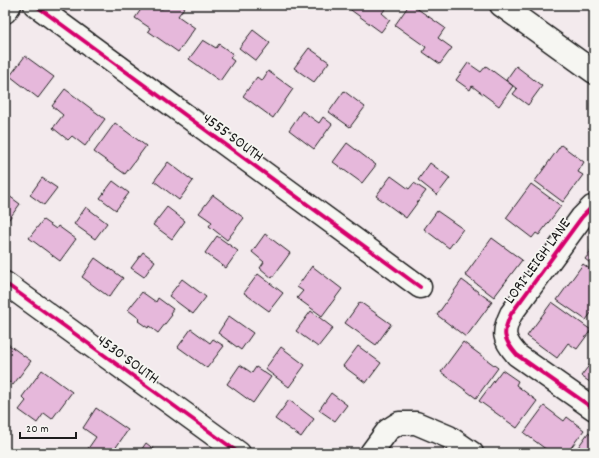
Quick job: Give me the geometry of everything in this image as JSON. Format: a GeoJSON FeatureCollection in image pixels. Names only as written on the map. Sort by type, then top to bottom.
{"type":"FeatureCollection","features":[{"type":"Feature","properties":{"kind":"street"},"geometry":{"type":"LineString","coordinates":[[5,12],[10,5]]}},
{"type":"Feature","properties":{"kind":"street","name":"4555 SOUTH"},"geometry":{"type":"LineString","coordinates":[[35,5],[420,287]]}},
{"type":"Feature","properties":{"kind":"street"},"geometry":{"type":"LineString","coordinates":[[501,5],[594,72]]}},
{"type":"Feature","properties":{"kind":"street","name":"LORI LEIGH LANE"},"geometry":{"type":"LineString","coordinates":[[594,207],[592,207],[582,217],[511,314],[506,324],[505,336],[509,346],[517,355],[594,409]]}},
{"type":"Feature","properties":{"kind":"street","name":"4530 SOUTH"},"geometry":{"type":"LineString","coordinates":[[5,283],[239,453]]}},
{"type":"Feature","properties":{"kind":"street"},"geometry":{"type":"LineString","coordinates":[[371,453],[388,430],[399,423],[416,423],[449,437],[472,453]]}},
{"type":"Feature","properties":{"kind":"building"},"geometry":{"type":"Polygon","coordinates":[[[144,5],[156,5],[162,9],[165,5],[186,5],[178,16],[195,28],[178,52],[148,31],[150,28],[135,18],[144,5]]]}},
{"type":"Feature","properties":{"kind":"building"},"geometry":{"type":"Polygon","coordinates":[[[344,5],[383,5],[387,7],[382,13],[390,20],[381,32],[344,5]]]}},
{"type":"Feature","properties":{"kind":"building"},"geometry":{"type":"Polygon","coordinates":[[[409,5],[412,5],[445,28],[438,38],[452,48],[440,64],[423,52],[426,47],[395,25],[409,5]]]}},
{"type":"Feature","properties":{"kind":"building"},"geometry":{"type":"Polygon","coordinates":[[[253,30],[270,43],[256,61],[239,48],[253,30]]]}},
{"type":"Feature","properties":{"kind":"building"},"geometry":{"type":"Polygon","coordinates":[[[203,40],[216,48],[219,44],[233,54],[230,58],[234,61],[220,81],[189,59],[203,40]]]}},
{"type":"Feature","properties":{"kind":"building"},"geometry":{"type":"Polygon","coordinates":[[[309,48],[329,62],[314,82],[294,68],[309,48]]]}},
{"type":"Feature","properties":{"kind":"building"},"geometry":{"type":"Polygon","coordinates":[[[25,56],[54,77],[38,98],[10,76],[25,56]]]}},
{"type":"Feature","properties":{"kind":"building"},"geometry":{"type":"Polygon","coordinates":[[[468,63],[481,72],[486,66],[513,86],[499,106],[472,86],[470,90],[456,80],[468,63]]]}},
{"type":"Feature","properties":{"kind":"building"},"geometry":{"type":"Polygon","coordinates":[[[516,66],[542,86],[528,105],[513,94],[517,89],[506,80],[516,66]]]}},
{"type":"Feature","properties":{"kind":"building"},"geometry":{"type":"Polygon","coordinates":[[[268,71],[293,89],[273,118],[243,96],[257,77],[262,81],[268,71]]]}},
{"type":"Feature","properties":{"kind":"building"},"geometry":{"type":"Polygon","coordinates":[[[65,89],[105,119],[85,146],[72,136],[68,140],[53,128],[63,115],[52,106],[65,89]]]}},
{"type":"Feature","properties":{"kind":"building"},"geometry":{"type":"Polygon","coordinates":[[[344,91],[365,107],[350,127],[329,112],[344,91]]]}},
{"type":"Feature","properties":{"kind":"building"},"geometry":{"type":"Polygon","coordinates":[[[302,111],[319,123],[323,117],[332,124],[314,149],[289,130],[302,111]]]}},
{"type":"Feature","properties":{"kind":"building"},"geometry":{"type":"Polygon","coordinates":[[[115,123],[146,146],[125,174],[94,152],[115,123]]]}},
{"type":"Feature","properties":{"kind":"building"},"geometry":{"type":"Polygon","coordinates":[[[347,143],[376,165],[362,183],[333,162],[347,143]]]}},
{"type":"Feature","properties":{"kind":"building"},"geometry":{"type":"Polygon","coordinates":[[[561,145],[584,162],[578,172],[583,175],[563,202],[535,181],[561,145]]]}},
{"type":"Feature","properties":{"kind":"building"},"geometry":{"type":"Polygon","coordinates":[[[5,149],[9,152],[5,158],[5,149]]]}},
{"type":"Feature","properties":{"kind":"building"},"geometry":{"type":"Polygon","coordinates":[[[168,162],[193,181],[179,200],[154,181],[168,162]]]}},
{"type":"Feature","properties":{"kind":"building"},"geometry":{"type":"Polygon","coordinates":[[[430,163],[450,178],[437,195],[418,180],[430,163]]]}},
{"type":"Feature","properties":{"kind":"building"},"geometry":{"type":"Polygon","coordinates":[[[391,176],[409,189],[414,183],[426,191],[406,218],[376,196],[391,176]]]}},
{"type":"Feature","properties":{"kind":"building"},"geometry":{"type":"Polygon","coordinates":[[[42,178],[57,188],[44,205],[30,195],[42,178]]]}},
{"type":"Feature","properties":{"kind":"building"},"geometry":{"type":"Polygon","coordinates":[[[113,181],[129,193],[116,210],[100,198],[113,181]]]}},
{"type":"Feature","properties":{"kind":"building"},"geometry":{"type":"Polygon","coordinates":[[[531,184],[561,206],[539,235],[536,233],[532,238],[506,218],[531,184]]]}},
{"type":"Feature","properties":{"kind":"building"},"geometry":{"type":"Polygon","coordinates":[[[5,193],[20,204],[6,223],[5,222],[5,193]]]}},
{"type":"Feature","properties":{"kind":"building"},"geometry":{"type":"Polygon","coordinates":[[[213,195],[244,218],[227,240],[209,226],[212,222],[199,213],[213,195]]]}},
{"type":"Feature","properties":{"kind":"building"},"geometry":{"type":"Polygon","coordinates":[[[86,207],[107,223],[95,239],[74,224],[86,207]]]}},
{"type":"Feature","properties":{"kind":"building"},"geometry":{"type":"Polygon","coordinates":[[[167,207],[185,221],[172,239],[153,225],[167,207]]]}},
{"type":"Feature","properties":{"kind":"building"},"geometry":{"type":"Polygon","coordinates":[[[437,211],[463,229],[449,248],[424,229],[437,211]]]}},
{"type":"Feature","properties":{"kind":"building"},"geometry":{"type":"Polygon","coordinates":[[[43,220],[56,229],[58,226],[76,239],[60,261],[29,238],[43,220]]]}},
{"type":"Feature","properties":{"kind":"building"},"geometry":{"type":"Polygon","coordinates":[[[265,234],[290,253],[272,278],[260,268],[264,262],[252,252],[265,234]]]}},
{"type":"Feature","properties":{"kind":"building"},"geometry":{"type":"Polygon","coordinates":[[[217,236],[238,251],[226,268],[205,253],[217,236]]]}},
{"type":"Feature","properties":{"kind":"building"},"geometry":{"type":"Polygon","coordinates":[[[492,238],[522,260],[494,297],[465,275],[492,238]]]}},
{"type":"Feature","properties":{"kind":"building"},"geometry":{"type":"Polygon","coordinates":[[[594,247],[594,266],[585,259],[594,247]]]}},
{"type":"Feature","properties":{"kind":"building"},"geometry":{"type":"Polygon","coordinates":[[[143,252],[155,261],[144,277],[131,268],[143,252]]]}},
{"type":"Feature","properties":{"kind":"building"},"geometry":{"type":"Polygon","coordinates":[[[95,258],[123,278],[109,297],[82,277],[95,258]]]}},
{"type":"Feature","properties":{"kind":"building"},"geometry":{"type":"Polygon","coordinates":[[[583,264],[594,272],[594,309],[586,320],[557,300],[583,264]]]}},
{"type":"Feature","properties":{"kind":"building"},"geometry":{"type":"Polygon","coordinates":[[[312,266],[342,289],[322,316],[297,298],[303,291],[297,287],[312,266]]]}},
{"type":"Feature","properties":{"kind":"building"},"geometry":{"type":"Polygon","coordinates":[[[258,274],[283,293],[269,311],[244,293],[258,274]]]}},
{"type":"Feature","properties":{"kind":"building"},"geometry":{"type":"Polygon","coordinates":[[[182,279],[206,297],[193,314],[169,296],[182,279]]]}},
{"type":"Feature","properties":{"kind":"building"},"geometry":{"type":"Polygon","coordinates":[[[462,280],[492,302],[466,337],[437,315],[462,280]]]}},
{"type":"Feature","properties":{"kind":"building"},"geometry":{"type":"Polygon","coordinates":[[[142,292],[156,302],[158,298],[173,309],[170,313],[172,315],[158,333],[149,326],[148,328],[138,321],[140,319],[128,310],[142,292]]]}},
{"type":"Feature","properties":{"kind":"building"},"geometry":{"type":"Polygon","coordinates":[[[360,302],[391,324],[376,345],[345,323],[360,302]]]}},
{"type":"Feature","properties":{"kind":"building"},"geometry":{"type":"Polygon","coordinates":[[[552,302],[591,330],[577,349],[568,343],[557,358],[527,336],[552,302]]]}},
{"type":"Feature","properties":{"kind":"building"},"geometry":{"type":"Polygon","coordinates":[[[311,311],[333,328],[318,347],[296,331],[311,311]]]}},
{"type":"Feature","properties":{"kind":"building"},"geometry":{"type":"Polygon","coordinates":[[[229,316],[253,333],[241,350],[218,333],[229,316]]]}},
{"type":"Feature","properties":{"kind":"building"},"geometry":{"type":"Polygon","coordinates":[[[191,329],[210,343],[213,339],[224,346],[207,368],[178,347],[191,329]]]}},
{"type":"Feature","properties":{"kind":"building"},"geometry":{"type":"Polygon","coordinates":[[[5,342],[31,361],[13,385],[5,379],[5,342]]]}},
{"type":"Feature","properties":{"kind":"building"},"geometry":{"type":"Polygon","coordinates":[[[463,342],[498,368],[476,398],[441,372],[463,342]]]}},
{"type":"Feature","properties":{"kind":"building"},"geometry":{"type":"Polygon","coordinates":[[[358,346],[381,363],[366,383],[343,366],[358,346]]]}},
{"type":"Feature","properties":{"kind":"building"},"geometry":{"type":"Polygon","coordinates":[[[281,347],[305,365],[289,387],[265,369],[281,347]]]}},
{"type":"Feature","properties":{"kind":"building"},"geometry":{"type":"Polygon","coordinates":[[[594,359],[594,385],[581,376],[594,359]]]}},
{"type":"Feature","properties":{"kind":"building"},"geometry":{"type":"Polygon","coordinates":[[[240,365],[252,373],[256,367],[271,377],[253,403],[227,384],[240,365]]]}},
{"type":"Feature","properties":{"kind":"building"},"geometry":{"type":"Polygon","coordinates":[[[42,370],[72,392],[52,419],[44,413],[37,423],[19,410],[26,401],[22,397],[42,370]]]}},
{"type":"Feature","properties":{"kind":"building"},"geometry":{"type":"Polygon","coordinates":[[[502,370],[518,381],[516,385],[537,401],[517,428],[479,401],[502,370]]]}},
{"type":"Feature","properties":{"kind":"building"},"geometry":{"type":"Polygon","coordinates":[[[331,393],[347,405],[335,421],[319,410],[331,393]]]}},
{"type":"Feature","properties":{"kind":"building"},"geometry":{"type":"Polygon","coordinates":[[[289,400],[314,419],[301,437],[275,419],[289,400]]]}},
{"type":"Feature","properties":{"kind":"building"},"geometry":{"type":"Polygon","coordinates":[[[544,406],[564,421],[567,417],[584,430],[567,453],[551,453],[524,433],[544,406]]]}},
{"type":"Feature","properties":{"kind":"building"},"geometry":{"type":"Polygon","coordinates":[[[96,408],[128,430],[112,453],[104,453],[100,450],[97,453],[85,453],[96,437],[83,428],[96,408]]]}},
{"type":"Feature","properties":{"kind":"building"},"geometry":{"type":"Polygon","coordinates":[[[588,433],[594,437],[594,453],[574,453],[588,433]]]}},
{"type":"Feature","properties":{"kind":"building"},"geometry":{"type":"Polygon","coordinates":[[[146,443],[159,453],[139,453],[146,443]]]}},
{"type":"Feature","properties":{"kind":"building"},"geometry":{"type":"Polygon","coordinates":[[[407,449],[413,453],[404,453],[407,449]]]}},
{"type":"Feature","properties":{"kind":"cycle path"},"geometry":{"type":"LineString","coordinates":[[35,5],[420,287]]}},
{"type":"Feature","properties":{"kind":"cycle path"},"geometry":{"type":"LineString","coordinates":[[594,207],[592,207],[582,217],[511,314],[505,331],[505,336],[509,345],[517,355],[594,409]]}},
{"type":"Feature","properties":{"kind":"cycle path"},"geometry":{"type":"LineString","coordinates":[[5,283],[239,453]]}}]}
